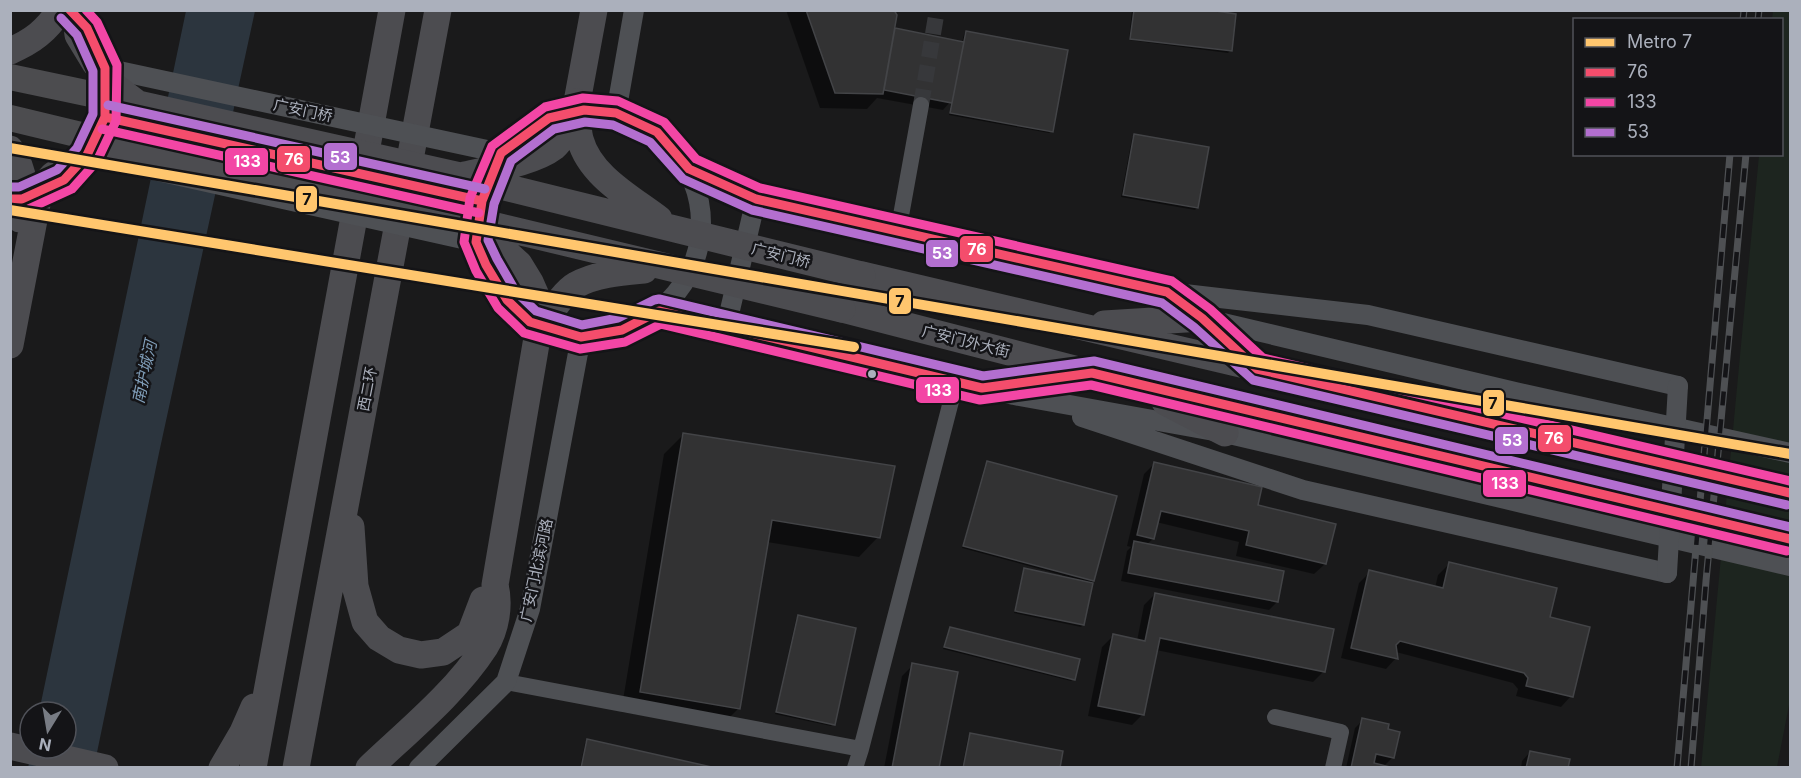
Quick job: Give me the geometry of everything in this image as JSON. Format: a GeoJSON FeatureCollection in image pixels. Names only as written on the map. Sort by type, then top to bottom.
{"type":"FeatureCollection","features":[{"type":"Feature","properties":{"kind":"highway"},"geometry":{"type":"LineString","coordinates":[[10,51],[30,42],[52,22],[60,10]]}},
{"type":"Feature","properties":{"kind":"highway"},"geometry":{"type":"LineString","coordinates":[[75,10],[78,35],[95,63],[113,85],[138,104]]}},
{"type":"Feature","properties":{"kind":"highway"},"geometry":{"type":"LineString","coordinates":[[253,768],[392,10]]}},
{"type":"Feature","properties":{"kind":"highway","name":"西二环"},"geometry":{"type":"LineString","coordinates":[[296,768],[438,10]]}},
{"type":"Feature","properties":{"kind":"highway"},"geometry":{"type":"LineString","coordinates":[[460,176],[528,160],[555,147],[563,135],[577,102],[594,10]]}},
{"type":"Feature","properties":{"kind":"highway"},"geometry":{"type":"LineString","coordinates":[[577,102],[579,137],[585,153],[605,179],[669,226]]}},
{"type":"Feature","properties":{"kind":"highway","name":"广安门桥"},"geometry":{"type":"LineString","coordinates":[[138,104],[460,176],[1074,325]]}},
{"type":"Feature","properties":{"kind":"highway"},"geometry":{"type":"LineString","coordinates":[[10,149],[16,157],[25,192],[10,272]]}},
{"type":"Feature","properties":{"kind":"highway"},"geometry":{"type":"LineString","coordinates":[[10,345],[38,199],[44,185],[53,175],[69,164],[118,151],[147,151],[457,217],[666,267]]}},
{"type":"Feature","properties":{"kind":"highway"},"geometry":{"type":"LineString","coordinates":[[369,768],[468,671],[486,645],[496,619],[499,599],[495,585],[541,307],[519,264],[499,246],[457,217]]}},
{"type":"Feature","properties":{"kind":"highway"},"geometry":{"type":"LineString","coordinates":[[538,332],[555,307],[575,285],[607,274],[666,267]]}},
{"type":"Feature","properties":{"kind":"highway","name":"广安门外大街"},"geometry":{"type":"LineString","coordinates":[[666,267],[842,309],[1129,383],[1791,539]]}},
{"type":"Feature","properties":{"kind":"highway"},"geometry":{"type":"LineString","coordinates":[[1074,325],[1202,318],[1257,369]]}},
{"type":"Feature","properties":{"kind":"highway"},"geometry":{"type":"LineString","coordinates":[[1074,325],[1791,493]]}},
{"type":"Feature","properties":{"kind":"highway"},"geometry":{"type":"LineString","coordinates":[[982,388],[1092,373]]}},
{"type":"Feature","properties":{"kind":"highway"},"geometry":{"type":"LineString","coordinates":[[1129,383],[1225,433]]}},
{"type":"Feature","properties":{"kind":"highway"},"geometry":{"type":"LineString","coordinates":[[348,490],[355,586],[365,622],[379,638],[399,650],[410,653],[421,655],[443,652],[470,634],[482,601],[495,585]]}},
{"type":"Feature","properties":{"kind":"highway"},"geometry":{"type":"LineString","coordinates":[[222,768],[243,732],[263,686],[280,614]]}},
{"type":"Feature","properties":{"kind":"highway"},"geometry":{"type":"LineString","coordinates":[[10,746],[105,768]]}},
{"type":"Feature","properties":{"kind":"highway"},"geometry":{"type":"LineString","coordinates":[[10,763],[30,768]]}},
{"type":"Feature","properties":{"kind":"main road","name":"广安门桥"},"geometry":{"type":"LineString","coordinates":[[10,76],[138,104]]}},
{"type":"Feature","properties":{"kind":"main road"},"geometry":{"type":"LineString","coordinates":[[10,118],[147,151]]}},
{"type":"Feature","properties":{"kind":"street"},"geometry":{"type":"LineString","coordinates":[[10,199],[22,199],[64,180],[87,155],[105,117],[105,68],[87,27],[69,10]]}},
{"type":"Feature","properties":{"kind":"street"},"geometry":{"type":"LineString","coordinates":[[616,113],[634,10]]}},
{"type":"Feature","properties":{"kind":"street","name":"广安门桥"},"geometry":{"type":"LineString","coordinates":[[105,68],[501,153]]}},
{"type":"Feature","properties":{"kind":"street"},"geometry":{"type":"LineString","coordinates":[[897,232],[921,105]]}},
{"type":"Feature","properties":{"kind":"street"},"geometry":{"type":"LineString","coordinates":[[584,110],[616,113],[657,132],[689,169],[701,204],[699,252],[685,283],[659,311],[622,330],[581,337],[530,322],[507,300],[486,265],[476,242],[482,201],[501,153],[549,118],[584,110]]}},
{"type":"Feature","properties":{"kind":"street"},"geometry":{"type":"LineString","coordinates":[[105,117],[482,201]]}},
{"type":"Feature","properties":{"kind":"street"},"geometry":{"type":"LineString","coordinates":[[87,155],[476,242]]}},
{"type":"Feature","properties":{"kind":"street"},"geometry":{"type":"LineString","coordinates":[[689,169],[756,199],[1167,292],[1368,315],[1678,386],[1667,573],[1303,490],[1014,395]]}},
{"type":"Feature","properties":{"kind":"street"},"geometry":{"type":"LineString","coordinates":[[726,327],[756,199]]}},
{"type":"Feature","properties":{"kind":"street"},"geometry":{"type":"LineString","coordinates":[[1167,292],[1202,318],[1515,392],[1791,453]]}},
{"type":"Feature","properties":{"kind":"street"},"geometry":{"type":"LineString","coordinates":[[659,311],[1014,395],[1225,433],[1791,566]]}},
{"type":"Feature","properties":{"kind":"street","name":"广安门北滨河路"},"geometry":{"type":"LineString","coordinates":[[419,768],[506,682],[530,609],[581,337]]}},
{"type":"Feature","properties":{"kind":"street"},"geometry":{"type":"LineString","coordinates":[[855,768],[956,382]]}},
{"type":"Feature","properties":{"kind":"street"},"geometry":{"type":"LineString","coordinates":[[506,682],[861,749]]}},
{"type":"Feature","properties":{"kind":"street"},"geometry":{"type":"LineString","coordinates":[[1275,717],[1341,732],[1333,768]]}},
{"type":"Feature","properties":{"kind":"shaded area"},"geometry":{"type":"Polygon","coordinates":[[[1773,11],[1790,11],[1790,700],[1777,767],[1701,768],[1759,156],[1783,156],[1783,18],[1772,18],[1773,11]]]}},
{"type":"Feature","properties":{"kind":"water","name":"南护城河"},"geometry":{"type":"Polygon","coordinates":[[[186,11],[255,11],[159,453],[94,767],[28,768],[30,760],[78,760],[78,700],[42,700],[186,11]]]}},
{"type":"Feature","properties":{"kind":"building"},"geometry":{"type":"Polygon","coordinates":[[[806,10],[894,10],[897,15],[883,94],[835,93],[806,10]]]}},
{"type":"Feature","properties":{"kind":"building"},"geometry":{"type":"Polygon","coordinates":[[[1134,10],[1209,10],[1236,14],[1232,51],[1130,39],[1134,10]]]}},
{"type":"Feature","properties":{"kind":"building"},"geometry":{"type":"Polygon","coordinates":[[[895,28],[964,42],[952,103],[884,90],[895,28]]]}},
{"type":"Feature","properties":{"kind":"building"},"geometry":{"type":"Polygon","coordinates":[[[966,31],[1068,50],[1053,132],[950,113],[966,31]]]}},
{"type":"Feature","properties":{"kind":"building"},"geometry":{"type":"Polygon","coordinates":[[[1134,134],[1209,147],[1198,208],[1123,195],[1134,134]]]}},
{"type":"Feature","properties":{"kind":"building"},"geometry":{"type":"Polygon","coordinates":[[[683,433],[895,466],[880,538],[772,520],[740,709],[640,692],[683,433]]]}},
{"type":"Feature","properties":{"kind":"building"},"geometry":{"type":"Polygon","coordinates":[[[987,461],[1117,496],[1094,581],[963,546],[987,461]]]}},
{"type":"Feature","properties":{"kind":"building"},"geometry":{"type":"Polygon","coordinates":[[[1154,462],[1262,487],[1258,505],[1336,524],[1326,564],[1246,545],[1249,531],[1161,511],[1154,539],[1137,535],[1154,462]]]}},
{"type":"Feature","properties":{"kind":"building"},"geometry":{"type":"Polygon","coordinates":[[[1134,541],[1284,571],[1278,602],[1128,573],[1134,541]]]}},
{"type":"Feature","properties":{"kind":"building"},"geometry":{"type":"Polygon","coordinates":[[[1449,562],[1557,588],[1550,617],[1590,627],[1573,697],[1526,686],[1528,678],[1524,673],[1400,641],[1396,645],[1398,659],[1351,648],[1369,570],[1443,588],[1449,562]]]}},
{"type":"Feature","properties":{"kind":"building"},"geometry":{"type":"Polygon","coordinates":[[[1024,568],[1093,583],[1084,625],[1015,611],[1024,568]]]}},
{"type":"Feature","properties":{"kind":"building"},"geometry":{"type":"Polygon","coordinates":[[[1155,593],[1334,629],[1325,672],[1160,638],[1144,715],[1098,706],[1113,634],[1145,641],[1155,593]]]}},
{"type":"Feature","properties":{"kind":"building"},"geometry":{"type":"Polygon","coordinates":[[[798,615],[856,628],[835,725],[776,712],[798,615]]]}},
{"type":"Feature","properties":{"kind":"building"},"geometry":{"type":"Polygon","coordinates":[[[950,627],[1080,659],[1075,680],[944,647],[950,627]]]}},
{"type":"Feature","properties":{"kind":"building"},"geometry":{"type":"Polygon","coordinates":[[[912,663],[958,672],[939,768],[892,768],[912,663]]]}},
{"type":"Feature","properties":{"kind":"building"},"geometry":{"type":"Polygon","coordinates":[[[1362,718],[1389,724],[1388,729],[1400,732],[1394,758],[1376,754],[1374,763],[1394,768],[1351,768],[1362,718]]]}},
{"type":"Feature","properties":{"kind":"building"},"geometry":{"type":"Polygon","coordinates":[[[970,733],[1063,751],[1060,768],[963,768],[970,733]]]}},
{"type":"Feature","properties":{"kind":"building"},"geometry":{"type":"Polygon","coordinates":[[[587,739],[716,768],[581,768],[587,739]]]}},
{"type":"Feature","properties":{"kind":"building"},"geometry":{"type":"Polygon","coordinates":[[[1530,751],[1570,759],[1568,768],[1526,768],[1530,751]]]}},
{"type":"Feature","properties":{"kind":"tunnel"},"geometry":{"type":"LineString","coordinates":[[921,105],[937,10]]}},
{"type":"Feature","properties":{"kind":"railway"},"geometry":{"type":"LineString","coordinates":[[1743,18],[1744,10]]}},
{"type":"Feature","properties":{"kind":"railway"},"geometry":{"type":"LineString","coordinates":[[1758,18],[1759,10]]}},
{"type":"Feature","properties":{"kind":"railway"},"geometry":{"type":"LineString","coordinates":[[1677,768],[1730,156]]}},
{"type":"Feature","properties":{"kind":"railway"},"geometry":{"type":"LineString","coordinates":[[1691,768],[1746,156]]}},
{"type":"Feature","properties":{"kind":"metro line","name":"7"},"geometry":{"type":"LineString","coordinates":[[10,148],[1790,454]]}},
{"type":"Feature","properties":{"kind":"metro line","name":"7"},"geometry":{"type":"LineString","coordinates":[[10,210],[854,347]]}},
{"type":"Feature","properties":{"kind":"transit line","name":"76"},"geometry":{"type":"LineString","coordinates":[[10,199],[22,199],[64,180],[87,155],[105,117],[105,68],[87,28],[70,10]]}},
{"type":"Feature","properties":{"kind":"transit line","name":"133"},"geometry":{"type":"LineString","coordinates":[[10,211],[26,210],[72,189],[97,161],[116,121],[117,65],[97,22],[86,10]]}},
{"type":"Feature","properties":{"kind":"transit line","name":"53"},"geometry":{"type":"LineString","coordinates":[[10,187],[19,187],[57,170],[77,148],[93,114],[93,71],[77,35],[61,18]]}},
{"type":"Feature","properties":{"kind":"transit line","name":"133"},"geometry":{"type":"LineString","coordinates":[[1787,551],[1091,385],[980,400],[661,324],[625,342],[580,349],[524,333],[498,308],[476,271],[464,242],[470,198],[492,146],[545,107],[583,98],[618,101],[664,122],[696,159],[760,188],[1172,281],[1210,309],[1263,358],[1790,481]]}},
{"type":"Feature","properties":{"kind":"transit line","name":"53"},"geometry":{"type":"LineString","coordinates":[[108,105],[485,189]]}},
{"type":"Feature","properties":{"kind":"transit line","name":"76"},"geometry":{"type":"LineString","coordinates":[[1790,493],[1257,369],[1202,318],[1167,292],[756,199],[689,169],[657,132],[616,113],[584,110],[549,118],[501,153],[482,201],[476,242],[486,265],[507,300],[530,322],[581,337],[622,330],[659,311],[982,388],[1092,373],[1790,539]]}},
{"type":"Feature","properties":{"kind":"transit line","name":"76"},"geometry":{"type":"LineString","coordinates":[[105,117],[482,201]]}},
{"type":"Feature","properties":{"kind":"transit line","name":"53"},"geometry":{"type":"LineString","coordinates":[[1787,505],[1253,380],[1194,327],[1162,303],[752,210],[683,179],[650,142],[613,125],[585,122],[554,129],[511,161],[494,204],[488,240],[516,292],[536,311],[582,325],[618,318],[659,299],[983,376],[1094,361],[1790,527]]}},
{"type":"Feature","properties":{"kind":"transit line","name":"133"},"geometry":{"type":"LineString","coordinates":[[102,129],[479,213]]}}]}
